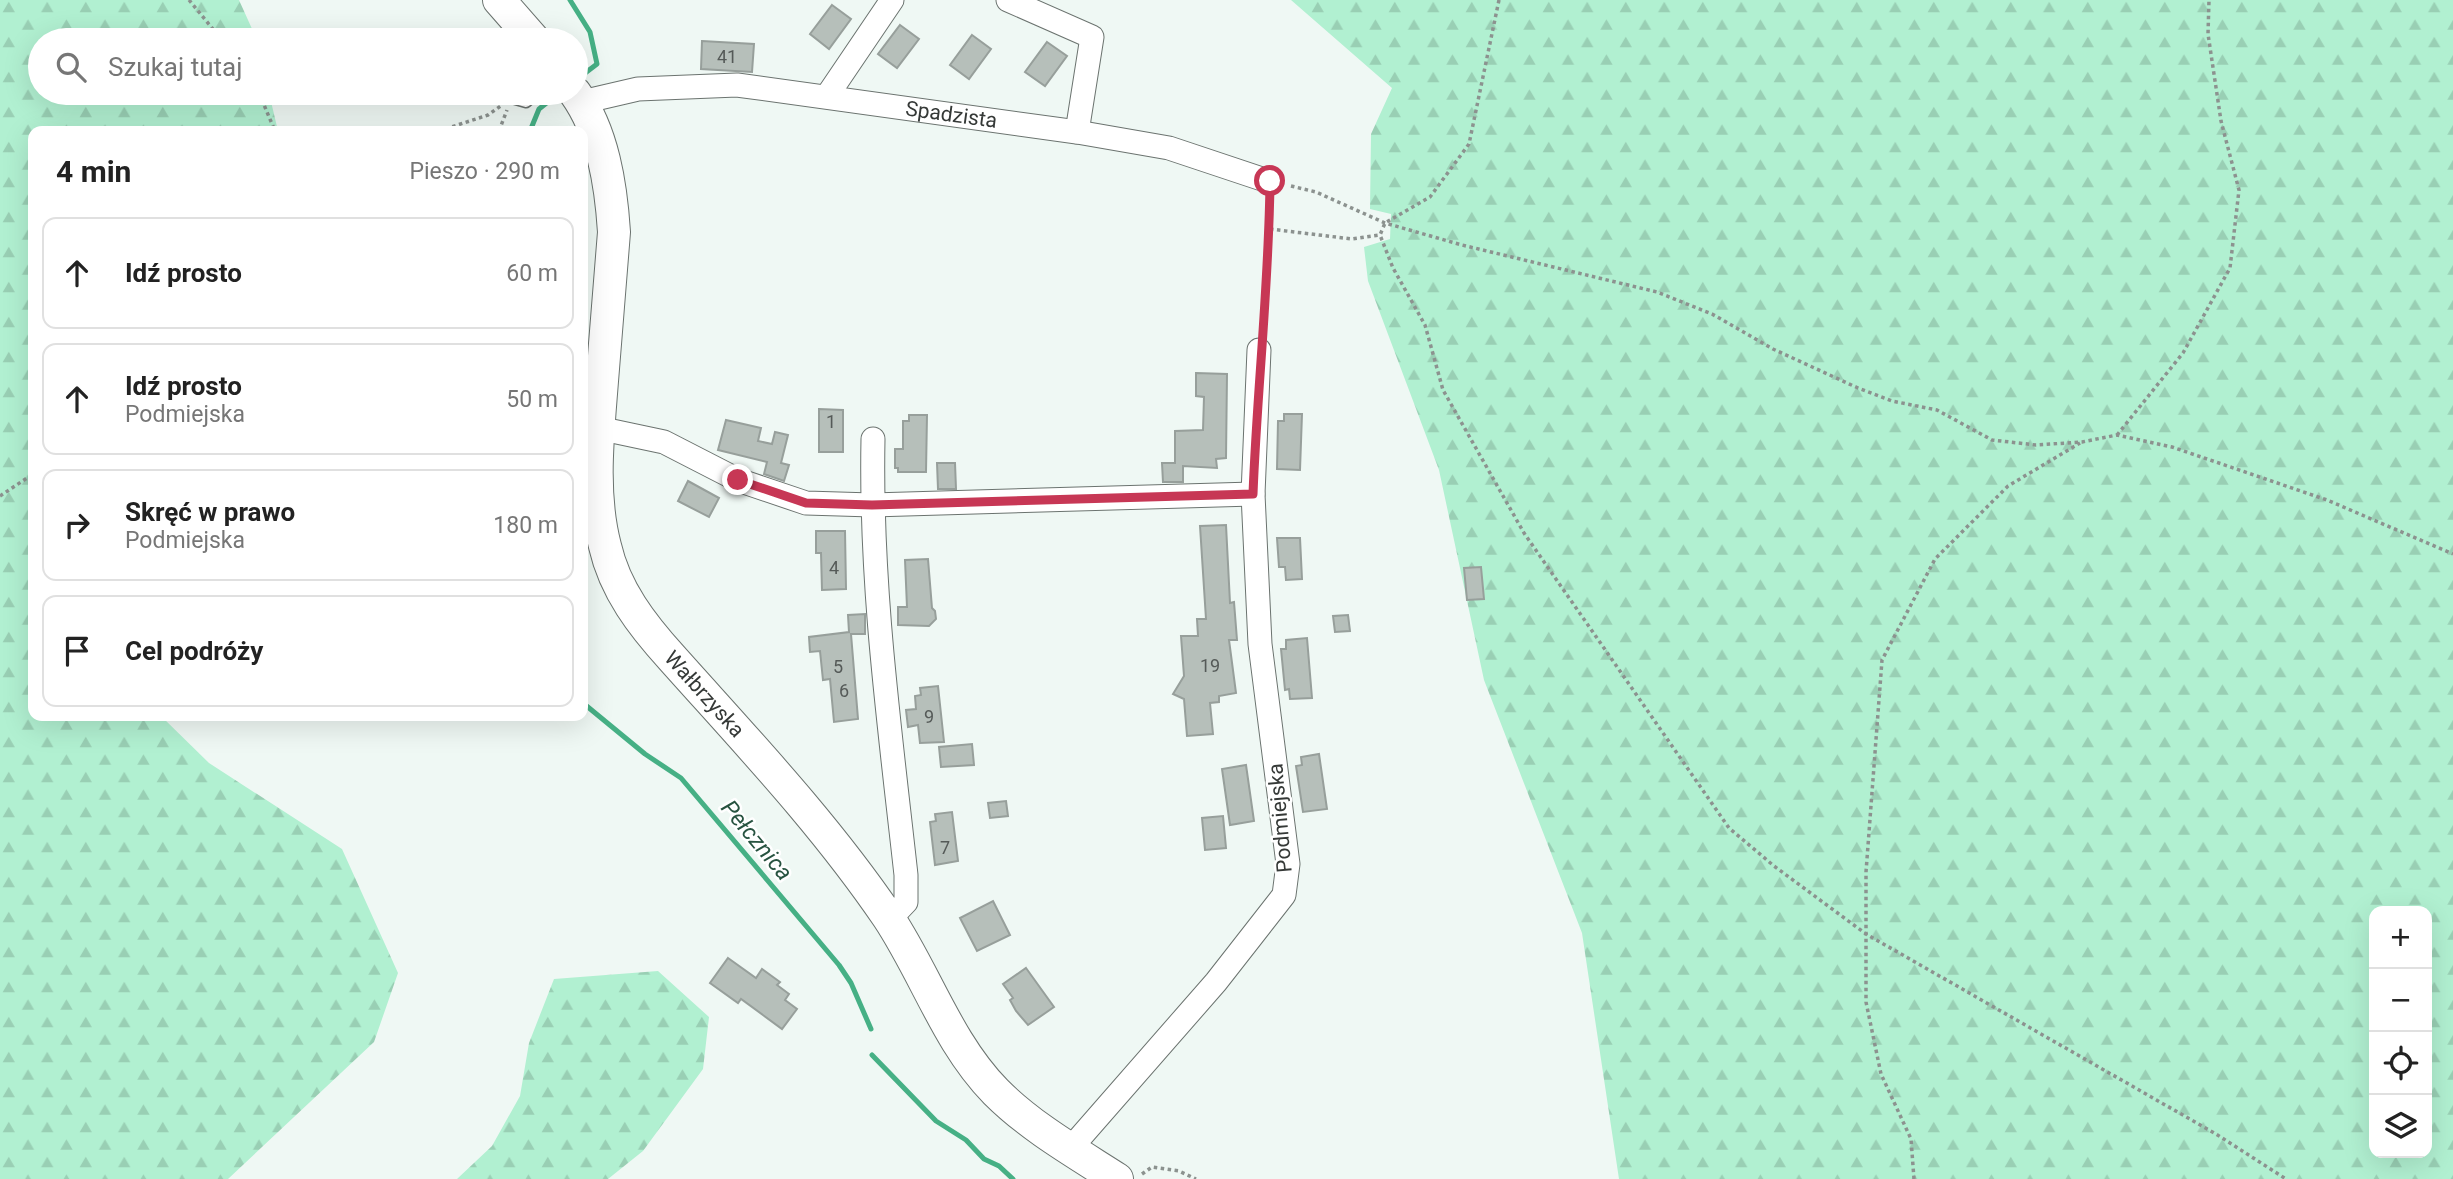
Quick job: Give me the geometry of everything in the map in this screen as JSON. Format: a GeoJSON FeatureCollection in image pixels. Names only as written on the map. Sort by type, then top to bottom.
{"type":"FeatureCollection","features":[{"type":"Feature","properties":{"kind":"main road"},"geometry":{"type":"LineString","coordinates":[[499,0],[522,28]]}},
{"type":"Feature","properties":{"kind":"main road","name":"Wałbrzyska"},"geometry":{"type":"LineString","coordinates":[[581,105],[608,176],[614,232],[598,428],[601,527],[614,575],[629,604],[651,635],[772,766],[820,824],[890,920],[961,1048],[996,1091],[1032,1123],[1117,1179]]}},
{"type":"Feature","properties":{"kind":"street"},"geometry":{"type":"LineString","coordinates":[[827,96],[892,0]]}},
{"type":"Feature","properties":{"kind":"street"},"geometry":{"type":"LineString","coordinates":[[1008,0],[1093,37],[1077,132]]}},
{"type":"Feature","properties":{"kind":"street","name":"Spadzista"},"geometry":{"type":"LineString","coordinates":[[588,96],[638,89],[737,85],[827,96],[1169,148],[1270,181]]}},
{"type":"Feature","properties":{"kind":"street","name":"Podmiejska"},"geometry":{"type":"LineString","coordinates":[[1070,1149],[1216,982],[1284,895],[1288,864],[1260,644],[1253,494],[1259,350]]}},
{"type":"Feature","properties":{"kind":"street"},"geometry":{"type":"LineString","coordinates":[[598,428],[664,442],[738,480],[806,503],[872,505],[1253,494]]}},
{"type":"Feature","properties":{"kind":"street"},"geometry":{"type":"LineString","coordinates":[[873,439],[872,505],[878,631],[906,875],[905,902],[890,920]]}},
{"type":"Feature","properties":{"kind":"path"},"geometry":{"type":"LineString","coordinates":[[189,0],[212,28]]}},
{"type":"Feature","properties":{"kind":"path"},"geometry":{"type":"LineString","coordinates":[[1499,0],[1469,144],[1430,197],[1385,223],[1380,235],[1393,268],[1425,325],[1443,390],[1524,533],[1620,675],[1729,828],[1774,866],[1866,934],[2216,1135],[2286,1179]]}},
{"type":"Feature","properties":{"kind":"path"},"geometry":{"type":"LineString","coordinates":[[2117,435],[2183,353],[2230,268],[2239,190],[2221,121],[2208,34],[2209,0]]}},
{"type":"Feature","properties":{"kind":"path"},"geometry":{"type":"LineString","coordinates":[[264,105],[273,126]]}},
{"type":"Feature","properties":{"kind":"path"},"geometry":{"type":"LineString","coordinates":[[454,126],[488,115],[500,105]]}},
{"type":"Feature","properties":{"kind":"path"},"geometry":{"type":"LineString","coordinates":[[501,126],[508,105]]}},
{"type":"Feature","properties":{"kind":"path"},"geometry":{"type":"LineString","coordinates":[[1259,350],[1270,229],[1270,181],[1316,192],[1385,223],[1586,277],[1657,292],[1712,314],[1773,349],[1858,388],[1892,401],[1937,410],[1992,440],[2036,445],[2082,442],[2117,435],[2172,447],[2327,500],[2453,554]]}},
{"type":"Feature","properties":{"kind":"path"},"geometry":{"type":"LineString","coordinates":[[1270,229],[1352,239],[1380,235]]}},
{"type":"Feature","properties":{"kind":"path"},"geometry":{"type":"LineString","coordinates":[[1914,1179],[1911,1139],[1881,1074],[1866,1002],[1866,872],[1882,660],[1935,559],[2008,486],[2082,442]]}},
{"type":"Feature","properties":{"kind":"path"},"geometry":{"type":"LineString","coordinates":[[0,496],[28,477]]}},
{"type":"Feature","properties":{"kind":"path"},"geometry":{"type":"LineString","coordinates":[[1134,1179],[1152,1167],[1178,1171],[1196,1179]]}},
{"type":"Feature","properties":{"kind":"green space"},"geometry":{"type":"Polygon","coordinates":[[[0,0],[239,0],[252,28],[28,28],[28,105],[272,105],[277,126],[28,126],[28,721],[166,721],[209,763],[342,849],[398,973],[374,1042],[228,1179],[0,1179],[0,0]]]}},
{"type":"Feature","properties":{"kind":"green space"},"geometry":{"type":"Polygon","coordinates":[[[1291,0],[2453,0],[2453,1179],[1619,1179],[1582,933],[1484,680],[1439,470],[1368,281],[1364,247],[1390,239],[1391,214],[1370,209],[1371,134],[1392,88],[1291,0]]]}},
{"type":"Feature","properties":{"kind":"green space"},"geometry":{"type":"Polygon","coordinates":[[[658,971],[709,1017],[703,1069],[643,1151],[608,1179],[457,1179],[492,1146],[520,1096],[529,1043],[554,979],[658,971]]]}},
{"type":"Feature","properties":{"kind":"building"},"geometry":{"type":"Polygon","coordinates":[[[832,5],[851,19],[829,49],[810,34],[832,5]]]}},
{"type":"Feature","properties":{"kind":"building"},"geometry":{"type":"Polygon","coordinates":[[[900,25],[919,39],[897,68],[878,54],[900,25]]]}},
{"type":"Feature","properties":{"kind":"building"},"geometry":{"type":"Polygon","coordinates":[[[972,35],[991,49],[969,79],[950,65],[972,35]]]}},
{"type":"Feature","properties":{"kind":"building"},"geometry":{"type":"Polygon","coordinates":[[[702,41],[754,44],[752,72],[701,69],[702,41]]]}},
{"type":"Feature","properties":{"kind":"building"},"geometry":{"type":"Polygon","coordinates":[[[1047,42],[1067,56],[1045,86],[1025,72],[1047,42]]]}},
{"type":"Feature","properties":{"kind":"building"},"geometry":{"type":"Polygon","coordinates":[[[1196,373],[1227,374],[1226,458],[1216,459],[1217,468],[1183,466],[1183,482],[1163,482],[1162,463],[1175,463],[1175,431],[1203,430],[1204,397],[1196,396],[1196,373]]]}},
{"type":"Feature","properties":{"kind":"building"},"geometry":{"type":"Polygon","coordinates":[[[819,409],[843,410],[843,452],[819,452],[819,409]]]}},
{"type":"Feature","properties":{"kind":"building"},"geometry":{"type":"Polygon","coordinates":[[[1284,414],[1302,414],[1300,470],[1277,469],[1278,421],[1284,421],[1284,414]]]}},
{"type":"Feature","properties":{"kind":"building"},"geometry":{"type":"Polygon","coordinates":[[[909,415],[927,415],[926,472],[898,472],[898,468],[895,468],[895,449],[903,449],[903,421],[909,421],[909,415]]]}},
{"type":"Feature","properties":{"kind":"building"},"geometry":{"type":"Polygon","coordinates":[[[726,420],[761,428],[758,441],[772,444],[775,432],[788,435],[781,463],[789,465],[784,481],[764,474],[767,462],[718,450],[726,420]]]}},
{"type":"Feature","properties":{"kind":"building"},"geometry":{"type":"Polygon","coordinates":[[[937,463],[955,463],[956,489],[938,489],[937,463]]]}},
{"type":"Feature","properties":{"kind":"building"},"geometry":{"type":"Polygon","coordinates":[[[688,481],[719,498],[709,517],[678,501],[688,481]]]}},
{"type":"Feature","properties":{"kind":"building"},"geometry":{"type":"Polygon","coordinates":[[[1226,525],[1230,603],[1234,602],[1237,640],[1229,640],[1236,693],[1219,696],[1219,702],[1210,703],[1213,734],[1187,736],[1184,699],[1173,694],[1184,676],[1181,636],[1198,636],[1197,619],[1206,619],[1200,526],[1226,525]]]}},
{"type":"Feature","properties":{"kind":"building"},"geometry":{"type":"Polygon","coordinates":[[[816,531],[845,531],[846,589],[822,590],[821,553],[816,553],[816,531]]]}},
{"type":"Feature","properties":{"kind":"building"},"geometry":{"type":"Polygon","coordinates":[[[1277,538],[1300,538],[1302,579],[1286,580],[1285,567],[1279,567],[1277,538]]]}},
{"type":"Feature","properties":{"kind":"building"},"geometry":{"type":"Polygon","coordinates":[[[928,559],[932,608],[936,619],[929,626],[898,625],[898,607],[907,607],[905,560],[928,559]]]}},
{"type":"Feature","properties":{"kind":"building"},"geometry":{"type":"Polygon","coordinates":[[[1481,567],[1484,599],[1467,600],[1464,568],[1481,567]]]}},
{"type":"Feature","properties":{"kind":"building"},"geometry":{"type":"Polygon","coordinates":[[[865,614],[865,634],[851,634],[858,719],[834,722],[830,679],[823,680],[820,651],[810,652],[809,637],[849,632],[848,615],[865,614]]]}},
{"type":"Feature","properties":{"kind":"building"},"geometry":{"type":"Polygon","coordinates":[[[1348,615],[1350,631],[1335,632],[1333,616],[1348,615]]]}},
{"type":"Feature","properties":{"kind":"building"},"geometry":{"type":"Polygon","coordinates":[[[1307,638],[1312,698],[1290,699],[1289,689],[1285,690],[1281,649],[1286,649],[1286,640],[1307,638]]]}},
{"type":"Feature","properties":{"kind":"building"},"geometry":{"type":"Polygon","coordinates":[[[938,686],[944,742],[920,743],[918,725],[908,727],[906,710],[916,709],[915,696],[921,695],[920,688],[938,686]]]}},
{"type":"Feature","properties":{"kind":"building"},"geometry":{"type":"Polygon","coordinates":[[[972,744],[974,765],[941,767],[939,747],[972,744]]]}},
{"type":"Feature","properties":{"kind":"building"},"geometry":{"type":"Polygon","coordinates":[[[1319,754],[1327,809],[1303,812],[1296,766],[1302,765],[1301,757],[1319,754]]]}},
{"type":"Feature","properties":{"kind":"building"},"geometry":{"type":"Polygon","coordinates":[[[1246,765],[1254,821],[1230,825],[1222,769],[1246,765]]]}},
{"type":"Feature","properties":{"kind":"building"},"geometry":{"type":"Polygon","coordinates":[[[1006,801],[1008,816],[990,818],[988,803],[1006,801]]]}},
{"type":"Feature","properties":{"kind":"building"},"geometry":{"type":"Polygon","coordinates":[[[952,812],[958,861],[935,865],[930,822],[936,821],[935,814],[952,812]]]}},
{"type":"Feature","properties":{"kind":"building"},"geometry":{"type":"Polygon","coordinates":[[[1223,816],[1226,848],[1205,850],[1202,818],[1223,816]]]}},
{"type":"Feature","properties":{"kind":"building"},"geometry":{"type":"Polygon","coordinates":[[[993,901],[1010,935],[977,951],[960,918],[993,901]]]}},
{"type":"Feature","properties":{"kind":"building"},"geometry":{"type":"Polygon","coordinates":[[[728,958],[756,978],[762,969],[780,982],[777,985],[789,994],[785,1000],[797,1009],[782,1029],[741,999],[738,1003],[710,983],[728,958]]]}},
{"type":"Feature","properties":{"kind":"building"},"geometry":{"type":"Polygon","coordinates":[[[1026,968],[1054,1007],[1028,1025],[1016,1011],[1010,1000],[1013,998],[1003,984],[1026,968]]]}},
{"type":"Feature","properties":{"kind":"waterway","name":"Pełcznica"},"geometry":{"type":"LineString","coordinates":[[570,0],[588,28]]}},
{"type":"Feature","properties":{"kind":"waterway","name":"Pełcznica"},"geometry":{"type":"LineString","coordinates":[[588,29],[597,64],[588,71]]}},
{"type":"Feature","properties":{"kind":"waterway","name":"Pełcznica"},"geometry":{"type":"LineString","coordinates":[[532,126],[539,109],[544,105]]}},
{"type":"Feature","properties":{"kind":"waterway","name":"Pełcznica"},"geometry":{"type":"LineString","coordinates":[[588,707],[645,754],[681,778],[839,965],[851,983],[871,1029]]}},
{"type":"Feature","properties":{"kind":"waterway","name":"Pełcznica"},"geometry":{"type":"LineString","coordinates":[[872,1055],[936,1121],[966,1140],[984,1159],[999,1166],[1013,1179]]}},
{"type":"Feature","properties":{"kind":"route"},"geometry":{"type":"LineString","coordinates":[[738,480],[806,503],[872,505],[1253,494],[1259,350],[1269,265],[1270,181]]}}]}
